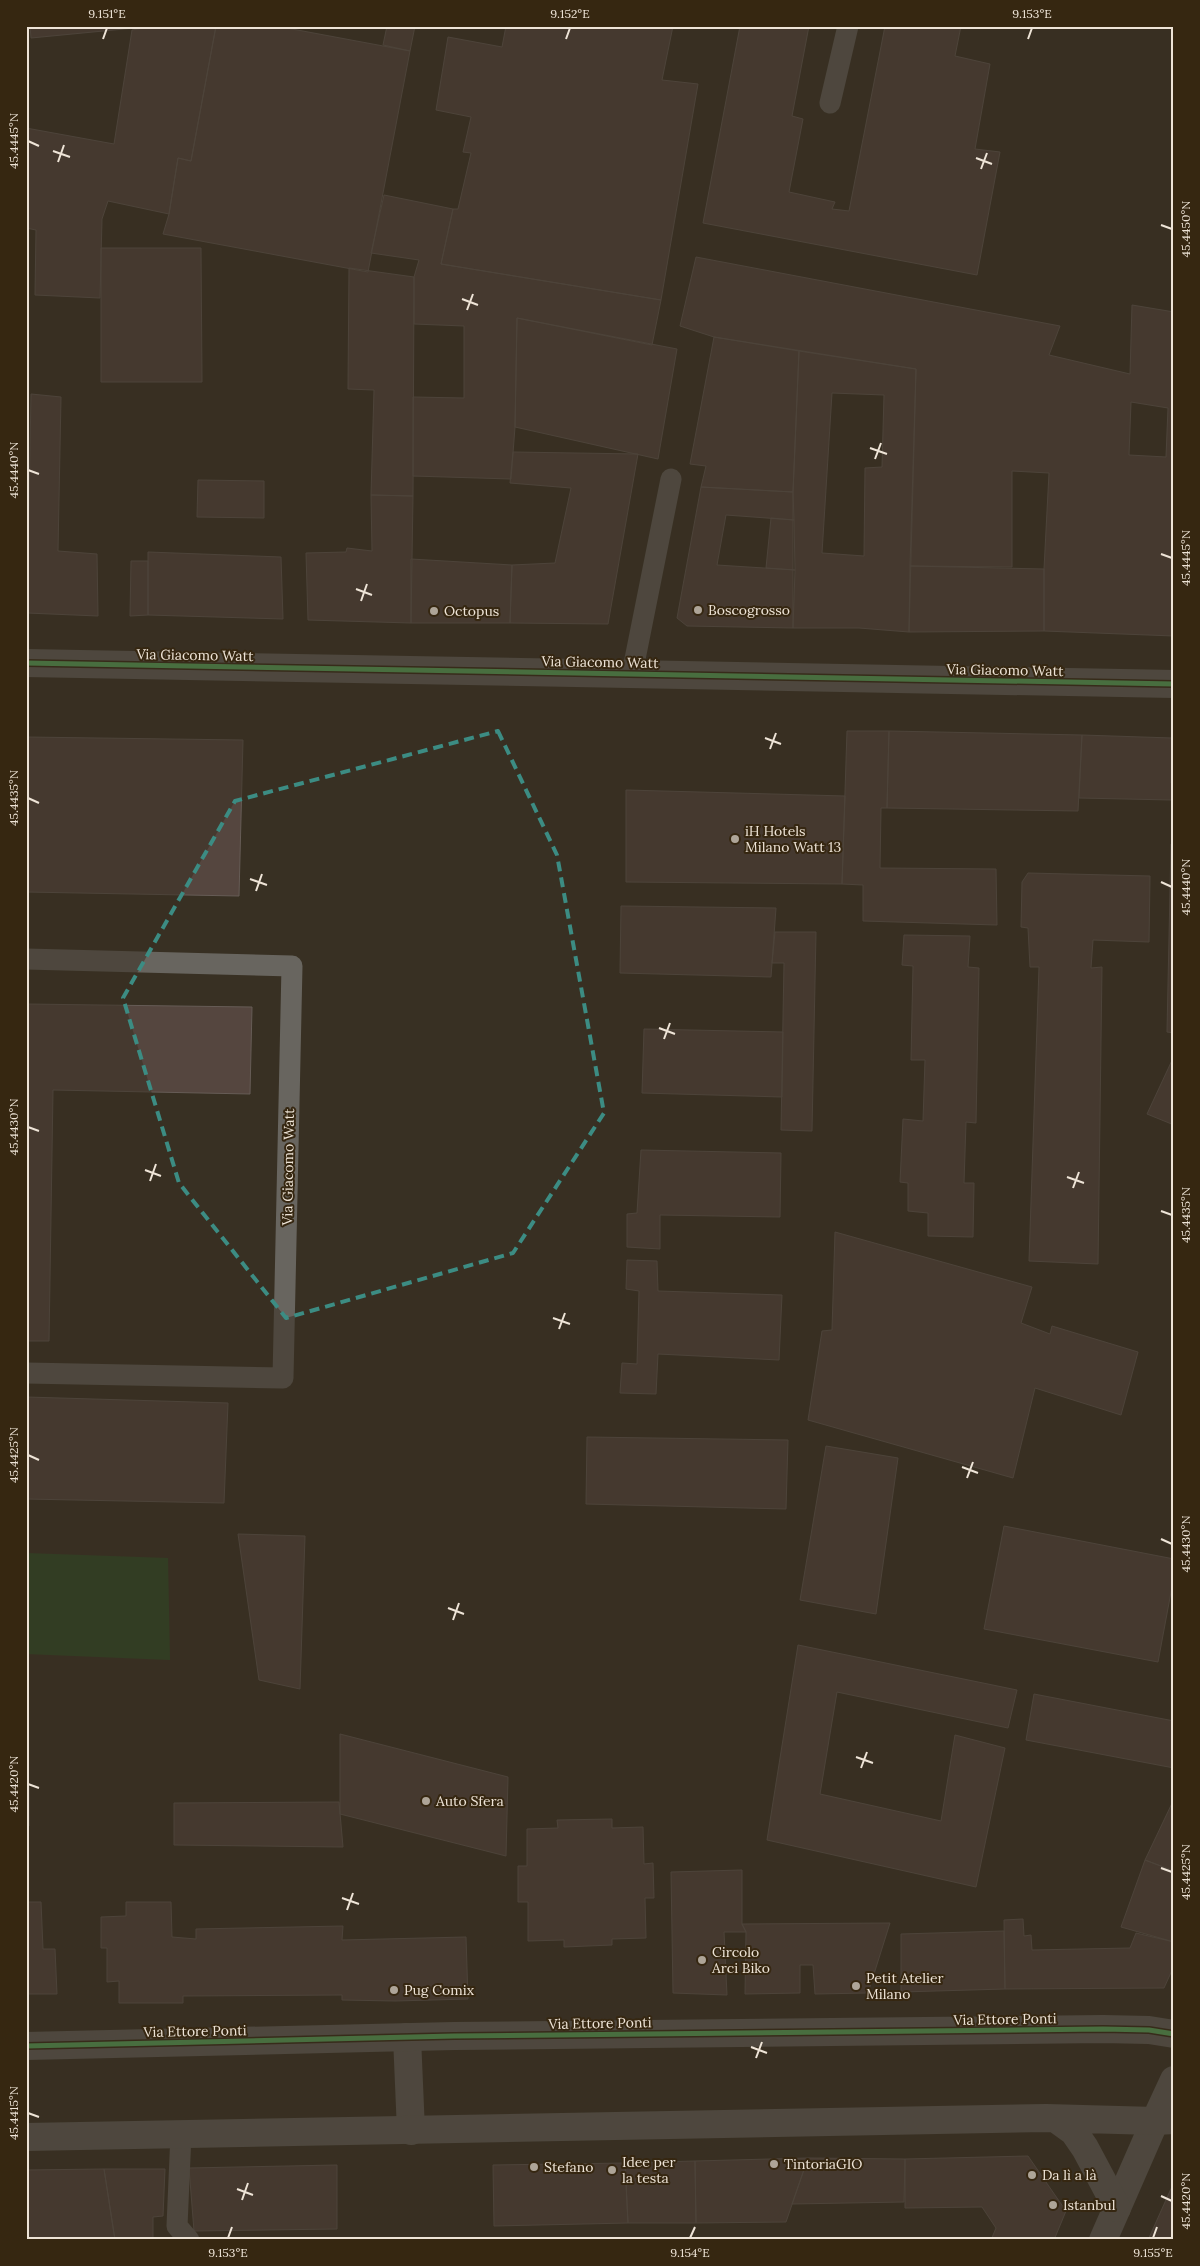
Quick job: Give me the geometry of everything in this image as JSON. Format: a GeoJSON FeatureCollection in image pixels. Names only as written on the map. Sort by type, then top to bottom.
{"type":"FeatureCollection","features":[{"type":"Feature","properties":{"kind":"street","name":"Via Giacomo Watt"},"geometry":{"type":"LineString","coordinates":[[26,663],[1174,684]]}},
{"type":"Feature","properties":{"kind":"street","name":"Via Ettore Ponti"},"geometry":{"type":"LineString","coordinates":[[26,2046],[407,2037],[1103,2029],[1149,2030],[1174,2034]]}},
{"type":"Feature","properties":{"kind":"street"},"geometry":{"type":"LineString","coordinates":[[407,2037],[411,2131]]}},
{"type":"Feature","properties":{"kind":"street"},"geometry":{"type":"LineString","coordinates":[[1103,2240],[1117,2208],[1164,2121],[1174,2080]]}},
{"type":"Feature","properties":{"kind":"street"},"geometry":{"type":"LineString","coordinates":[[1056,2119],[1074,2132],[1085,2148],[1117,2208]]}},
{"type":"Feature","properties":{"kind":"street"},"geometry":{"type":"LineString","coordinates":[[26,2137],[1056,2119],[1164,2121]]}},
{"type":"Feature","properties":{"kind":"lane"},"geometry":{"type":"LineString","coordinates":[[830,103],[848,26]]}},
{"type":"Feature","properties":{"kind":"lane"},"geometry":{"type":"LineString","coordinates":[[632,674],[671,479]]}},
{"type":"Feature","properties":{"kind":"lane","name":"Via Giacomo Watt"},"geometry":{"type":"LineString","coordinates":[[26,959],[292,966],[283,1378],[26,1373]]}},
{"type":"Feature","properties":{"kind":"lane"},"geometry":{"type":"LineString","coordinates":[[181,2134],[181,2235]]}},
{"type":"Feature","properties":{"kind":"highlighted area"},"geometry":{"type":"Polygon","coordinates":[[[498,731],[557,855],[604,1113],[513,1253],[286,1318],[179,1183],[123,998],[235,801],[498,731]]]}},
{"type":"Feature","properties":{"kind":"green space"},"geometry":{"type":"Polygon","coordinates":[[[26,1553],[168,1558],[170,1660],[26,1654],[26,1553]]]}},
{"type":"Feature","properties":{"kind":"building"},"geometry":{"type":"Polygon","coordinates":[[[30,26],[155,26],[31,38],[30,26]]]}},
{"type":"Feature","properties":{"kind":"building"},"geometry":{"type":"Polygon","coordinates":[[[155,26],[216,26],[191,161],[178,158],[169,214],[108,201],[102,219],[100,298],[35,295],[36,230],[26,228],[26,128],[114,144],[132,30],[155,26]]]}},
{"type":"Feature","properties":{"kind":"building"},"geometry":{"type":"Polygon","coordinates":[[[216,26],[276,26],[410,51],[368,272],[163,234],[169,214],[178,158],[191,161],[216,26]]]}},
{"type":"Feature","properties":{"kind":"building"},"geometry":{"type":"Polygon","coordinates":[[[387,26],[415,26],[410,51],[383,45],[387,26]]]}},
{"type":"Feature","properties":{"kind":"building"},"geometry":{"type":"Polygon","coordinates":[[[506,26],[673,26],[662,80],[698,84],[661,300],[441,264],[453,209],[458,209],[471,153],[463,152],[471,117],[436,110],[448,37],[502,47],[506,26]]]}},
{"type":"Feature","properties":{"kind":"building"},"geometry":{"type":"Polygon","coordinates":[[[740,26],[809,26],[792,116],[803,119],[789,192],[835,202],[832,209],[849,211],[885,26],[961,26],[955,56],[990,64],[975,149],[1000,152],[977,275],[703,223],[740,26]]]}},
{"type":"Feature","properties":{"kind":"building"},"geometry":{"type":"Polygon","coordinates":[[[384,195],[453,209],[441,264],[661,300],[652,345],[517,318],[515,427],[511,479],[413,476],[413,397],[464,398],[464,326],[414,324],[414,277],[419,260],[371,253],[384,195]]]}},
{"type":"Feature","properties":{"kind":"building"},"geometry":{"type":"Polygon","coordinates":[[[101,248],[201,248],[202,382],[101,382],[101,248]]]}},
{"type":"Feature","properties":{"kind":"building"},"geometry":{"type":"Polygon","coordinates":[[[696,257],[1060,326],[1049,355],[1130,374],[1132,305],[1174,312],[1174,636],[1044,631],[1044,569],[1049,473],[1012,471],[1012,567],[910,566],[916,369],[714,337],[680,326],[696,257]],[[1131,402],[1129,455],[1166,457],[1168,408],[1131,402]]]}},
{"type":"Feature","properties":{"kind":"building"},"geometry":{"type":"Polygon","coordinates":[[[349,268],[414,277],[413,496],[371,495],[374,390],[348,389],[349,268]]]}},
{"type":"Feature","properties":{"kind":"building"},"geometry":{"type":"Polygon","coordinates":[[[517,318],[677,349],[658,459],[515,427],[517,318]]]}},
{"type":"Feature","properties":{"kind":"building"},"geometry":{"type":"Polygon","coordinates":[[[714,337],[799,351],[793,492],[701,487],[706,466],[690,464],[714,337]]]}},
{"type":"Feature","properties":{"kind":"building"},"geometry":{"type":"Polygon","coordinates":[[[799,351],[916,369],[909,632],[859,628],[793,628],[793,492],[799,351]],[[832,393],[822,553],[864,556],[865,468],[882,467],[884,395],[832,393]]]}},
{"type":"Feature","properties":{"kind":"building"},"geometry":{"type":"Polygon","coordinates":[[[31,394],[61,397],[58,551],[97,554],[98,616],[27,613],[31,394]]]}},
{"type":"Feature","properties":{"kind":"building"},"geometry":{"type":"Polygon","coordinates":[[[513,452],[638,454],[608,624],[510,623],[512,565],[555,563],[571,488],[510,483],[513,452]]]}},
{"type":"Feature","properties":{"kind":"building"},"geometry":{"type":"Polygon","coordinates":[[[198,480],[264,481],[264,518],[197,517],[198,480]]]}},
{"type":"Feature","properties":{"kind":"building"},"geometry":{"type":"Polygon","coordinates":[[[701,487],[793,492],[794,520],[726,515],[717,565],[795,570],[793,628],[687,626],[677,618],[701,487]]]}},
{"type":"Feature","properties":{"kind":"building"},"geometry":{"type":"Polygon","coordinates":[[[371,495],[413,496],[411,623],[308,620],[306,553],[346,552],[347,548],[372,551],[371,495]]]}},
{"type":"Feature","properties":{"kind":"building"},"geometry":{"type":"Polygon","coordinates":[[[771,518],[794,520],[795,570],[766,568],[771,518]]]}},
{"type":"Feature","properties":{"kind":"building"},"geometry":{"type":"Polygon","coordinates":[[[148,552],[281,557],[283,619],[148,615],[148,552]]]}},
{"type":"Feature","properties":{"kind":"building"},"geometry":{"type":"Polygon","coordinates":[[[411,559],[512,565],[510,623],[411,623],[411,559]]]}},
{"type":"Feature","properties":{"kind":"building"},"geometry":{"type":"Polygon","coordinates":[[[131,561],[148,561],[148,615],[130,616],[131,561]]]}},
{"type":"Feature","properties":{"kind":"building"},"geometry":{"type":"Polygon","coordinates":[[[910,566],[1044,569],[1044,631],[909,632],[910,566]]]}},
{"type":"Feature","properties":{"kind":"building"},"geometry":{"type":"Polygon","coordinates":[[[847,731],[889,731],[887,808],[881,808],[880,868],[996,869],[997,925],[863,921],[863,885],[842,884],[847,731]]]}},
{"type":"Feature","properties":{"kind":"building"},"geometry":{"type":"Polygon","coordinates":[[[889,731],[1082,735],[1078,811],[887,808],[889,731]]]}},
{"type":"Feature","properties":{"kind":"building"},"geometry":{"type":"Polygon","coordinates":[[[1082,735],[1172,738],[1172,800],[1079,798],[1082,735]]]}},
{"type":"Feature","properties":{"kind":"building"},"geometry":{"type":"Polygon","coordinates":[[[26,737],[243,740],[239,896],[26,892],[26,737]]]}},
{"type":"Feature","properties":{"kind":"building"},"geometry":{"type":"Polygon","coordinates":[[[1172,738],[1174,738],[1174,783],[1171,783],[1172,738]]]}},
{"type":"Feature","properties":{"kind":"building","name":"iH Hotels Milano Watt 13"},"geometry":{"type":"Polygon","coordinates":[[[626,790],[845,796],[842,884],[626,882],[626,790]]]}},
{"type":"Feature","properties":{"kind":"building"},"geometry":{"type":"Polygon","coordinates":[[[1171,844],[1174,844],[1174,1033],[1167,1032],[1171,844]]]}},
{"type":"Feature","properties":{"kind":"building"},"geometry":{"type":"Polygon","coordinates":[[[1028,873],[1150,876],[1149,942],[1093,940],[1091,968],[1102,967],[1098,1264],[1029,1261],[1039,967],[1030,967],[1028,928],[1021,927],[1022,882],[1028,873]]]}},
{"type":"Feature","properties":{"kind":"building"},"geometry":{"type":"Polygon","coordinates":[[[621,906],[776,908],[771,977],[620,973],[621,906]]]}},
{"type":"Feature","properties":{"kind":"building"},"geometry":{"type":"Polygon","coordinates":[[[775,932],[816,932],[812,1131],[781,1130],[784,963],[772,963],[775,932]]]}},
{"type":"Feature","properties":{"kind":"building"},"geometry":{"type":"Polygon","coordinates":[[[904,935],[970,936],[968,967],[979,968],[976,1123],[966,1122],[964,1183],[974,1183],[973,1237],[928,1236],[928,1213],[908,1211],[908,1183],[900,1182],[903,1119],[923,1121],[925,1060],[911,1060],[913,966],[902,965],[904,935]]]}},
{"type":"Feature","properties":{"kind":"building"},"geometry":{"type":"Polygon","coordinates":[[[26,1004],[252,1007],[250,1094],[53,1090],[49,1341],[26,1341],[26,1004]]]}},
{"type":"Feature","properties":{"kind":"building"},"geometry":{"type":"Polygon","coordinates":[[[644,1029],[783,1032],[782,1097],[642,1093],[644,1029]]]}},
{"type":"Feature","properties":{"kind":"building"},"geometry":{"type":"Polygon","coordinates":[[[1174,1056],[1174,1125],[1147,1114],[1174,1056]]]}},
{"type":"Feature","properties":{"kind":"building"},"geometry":{"type":"Polygon","coordinates":[[[641,1150],[781,1153],[780,1217],[660,1215],[660,1249],[627,1247],[627,1214],[637,1213],[641,1150]]]}},
{"type":"Feature","properties":{"kind":"building"},"geometry":{"type":"Polygon","coordinates":[[[835,1232],[1032,1287],[1021,1323],[1050,1334],[1052,1326],[1138,1352],[1121,1415],[1035,1388],[1013,1478],[808,1420],[822,1331],[832,1330],[835,1232]]]}},
{"type":"Feature","properties":{"kind":"building"},"geometry":{"type":"Polygon","coordinates":[[[627,1260],[657,1261],[658,1291],[782,1295],[779,1360],[658,1354],[656,1394],[620,1393],[622,1363],[637,1364],[639,1291],[626,1289],[627,1260]]]}},
{"type":"Feature","properties":{"kind":"building"},"geometry":{"type":"Polygon","coordinates":[[[26,1397],[228,1403],[224,1503],[26,1499],[26,1397]]]}},
{"type":"Feature","properties":{"kind":"building"},"geometry":{"type":"Polygon","coordinates":[[[587,1437],[788,1440],[786,1509],[586,1504],[587,1437]]]}},
{"type":"Feature","properties":{"kind":"building"},"geometry":{"type":"Polygon","coordinates":[[[826,1446],[898,1458],[876,1614],[800,1600],[826,1446]]]}},
{"type":"Feature","properties":{"kind":"building"},"geometry":{"type":"Polygon","coordinates":[[[1004,1526],[1174,1559],[1174,1576],[1158,1662],[984,1629],[1004,1526]]]}},
{"type":"Feature","properties":{"kind":"building"},"geometry":{"type":"Polygon","coordinates":[[[238,1534],[305,1536],[300,1689],[259,1680],[238,1534]]]}},
{"type":"Feature","properties":{"kind":"building"},"geometry":{"type":"Polygon","coordinates":[[[798,1645],[1017,1690],[1008,1728],[837,1692],[820,1794],[941,1821],[955,1735],[1005,1748],[976,1887],[767,1840],[798,1645]]]}},
{"type":"Feature","properties":{"kind":"building"},"geometry":{"type":"Polygon","coordinates":[[[1034,1694],[1174,1721],[1174,1768],[1026,1740],[1034,1694]]]}},
{"type":"Feature","properties":{"kind":"building"},"geometry":{"type":"Polygon","coordinates":[[[340,1734],[508,1777],[506,1856],[340,1814],[340,1734]]]}},
{"type":"Feature","properties":{"kind":"building"},"geometry":{"type":"Polygon","coordinates":[[[26,1787],[29,1787],[29,1826],[26,1826],[26,1787]]]}},
{"type":"Feature","properties":{"kind":"building"},"geometry":{"type":"Polygon","coordinates":[[[1174,1799],[1174,1871],[1145,1860],[1174,1799]]]}},
{"type":"Feature","properties":{"kind":"building"},"geometry":{"type":"Polygon","coordinates":[[[339,1802],[343,1847],[174,1845],[174,1803],[339,1802]]]}},
{"type":"Feature","properties":{"kind":"building"},"geometry":{"type":"Polygon","coordinates":[[[612,1819],[612,1828],[643,1827],[644,1864],[653,1863],[654,1898],[645,1898],[646,1938],[612,1939],[612,1945],[564,1947],[564,1940],[528,1941],[528,1902],[518,1902],[518,1866],[527,1866],[527,1829],[558,1828],[557,1820],[612,1819]]]}},
{"type":"Feature","properties":{"kind":"building"},"geometry":{"type":"Polygon","coordinates":[[[1145,1860],[1174,1871],[1174,1942],[1121,1927],[1145,1860]]]}},
{"type":"Feature","properties":{"kind":"building"},"geometry":{"type":"Polygon","coordinates":[[[742,1870],[742,1924],[746,1932],[724,1932],[727,1995],[673,1993],[671,1872],[742,1870]]]}},
{"type":"Feature","properties":{"kind":"building"},"geometry":{"type":"Polygon","coordinates":[[[26,1902],[41,1902],[43,1949],[55,1949],[57,1994],[26,1994],[26,1902]]]}},
{"type":"Feature","properties":{"kind":"building"},"geometry":{"type":"Polygon","coordinates":[[[126,1902],[171,1902],[172,1937],[196,1939],[196,1929],[343,1926],[342,1940],[466,1937],[468,1999],[395,2001],[342,2000],[342,1995],[183,1996],[183,2003],[119,2003],[119,1981],[107,1982],[107,1948],[101,1948],[101,1917],[126,1916],[126,1902]]]}},
{"type":"Feature","properties":{"kind":"building"},"geometry":{"type":"Polygon","coordinates":[[[1023,1919],[1024,1936],[1031,1935],[1032,1950],[1130,1948],[1136,1933],[1174,1942],[1174,1966],[1164,1988],[1005,1989],[1004,1920],[1023,1919]]]}},
{"type":"Feature","properties":{"kind":"building"},"geometry":{"type":"Polygon","coordinates":[[[890,1923],[868,1993],[815,1994],[813,1965],[800,1965],[800,1993],[745,1994],[746,1932],[742,1924],[890,1923]]]}},
{"type":"Feature","properties":{"kind":"building"},"geometry":{"type":"Polygon","coordinates":[[[1004,1931],[1005,1989],[901,1992],[901,1934],[1004,1931]]]}},
{"type":"Feature","properties":{"kind":"building"},"geometry":{"type":"Polygon","coordinates":[[[1028,2156],[1066,2211],[1054,2240],[991,2240],[996,2228],[982,2207],[905,2208],[905,2159],[1028,2156]]]}},
{"type":"Feature","properties":{"kind":"building"},"geometry":{"type":"Polygon","coordinates":[[[808,2158],[786,2222],[696,2223],[695,2161],[808,2158]]]}},
{"type":"Feature","properties":{"kind":"building"},"geometry":{"type":"Polygon","coordinates":[[[808,2158],[905,2159],[904,2202],[792,2204],[808,2158]]]}},
{"type":"Feature","properties":{"kind":"building"},"geometry":{"type":"Polygon","coordinates":[[[695,2161],[696,2223],[628,2223],[625,2163],[695,2161]]]}},
{"type":"Feature","properties":{"kind":"building"},"geometry":{"type":"Polygon","coordinates":[[[625,2163],[628,2223],[494,2226],[493,2165],[625,2163]]]}},
{"type":"Feature","properties":{"kind":"building"},"geometry":{"type":"Polygon","coordinates":[[[337,2165],[337,2229],[194,2231],[189,2168],[337,2165]]]}},
{"type":"Feature","properties":{"kind":"building"},"geometry":{"type":"Polygon","coordinates":[[[104,2169],[165,2169],[163,2216],[153,2217],[153,2240],[115,2240],[104,2169]]]}},
{"type":"Feature","properties":{"kind":"building"},"geometry":{"type":"Polygon","coordinates":[[[104,2169],[115,2240],[26,2240],[26,2170],[104,2169]]]}},
{"type":"Feature","properties":{"kind":"building"},"geometry":{"type":"Polygon","coordinates":[[[1174,2182],[1174,2240],[1148,2240],[1174,2182]]]}},
{"type":"Feature","properties":{"kind":"cycle path"},"geometry":{"type":"LineString","coordinates":[[26,663],[1174,684]]}},
{"type":"Feature","properties":{"kind":"cycle path"},"geometry":{"type":"LineString","coordinates":[[26,2046],[454,2036],[1103,2029],[1149,2030],[1174,2034]]}},
{"type":"Feature","properties":{"kind":"place","name":"Boscogrosso"},"geometry":{"type":"Point","coordinates":[698,610]}},
{"type":"Feature","properties":{"kind":"place","name":"Octopus"},"geometry":{"type":"Point","coordinates":[434,611]}},
{"type":"Feature","properties":{"kind":"place","name":"iH Hotels Milano Watt 13"},"geometry":{"type":"Point","coordinates":[735,839]}},
{"type":"Feature","properties":{"kind":"place","name":"Auto Sfera"},"geometry":{"type":"Point","coordinates":[426,1801]}},
{"type":"Feature","properties":{"kind":"place","name":"Circolo Arci Biko"},"geometry":{"type":"Point","coordinates":[702,1960]}},
{"type":"Feature","properties":{"kind":"place","name":"Petit Atelier Milano"},"geometry":{"type":"Point","coordinates":[856,1986]}},
{"type":"Feature","properties":{"kind":"place","name":"Pug Comix"},"geometry":{"type":"Point","coordinates":[394,1990]}},
{"type":"Feature","properties":{"kind":"place","name":"TintoriaGIO"},"geometry":{"type":"Point","coordinates":[774,2164]}},
{"type":"Feature","properties":{"kind":"place","name":"Stefano"},"geometry":{"type":"Point","coordinates":[534,2167]}},
{"type":"Feature","properties":{"kind":"place","name":"Idee per la testa"},"geometry":{"type":"Point","coordinates":[612,2170]}},
{"type":"Feature","properties":{"kind":"place","name":"Da lì a là"},"geometry":{"type":"Point","coordinates":[1032,2175]}},
{"type":"Feature","properties":{"kind":"place","name":"Istanbul"},"geometry":{"type":"Point","coordinates":[1053,2205]}}]}
